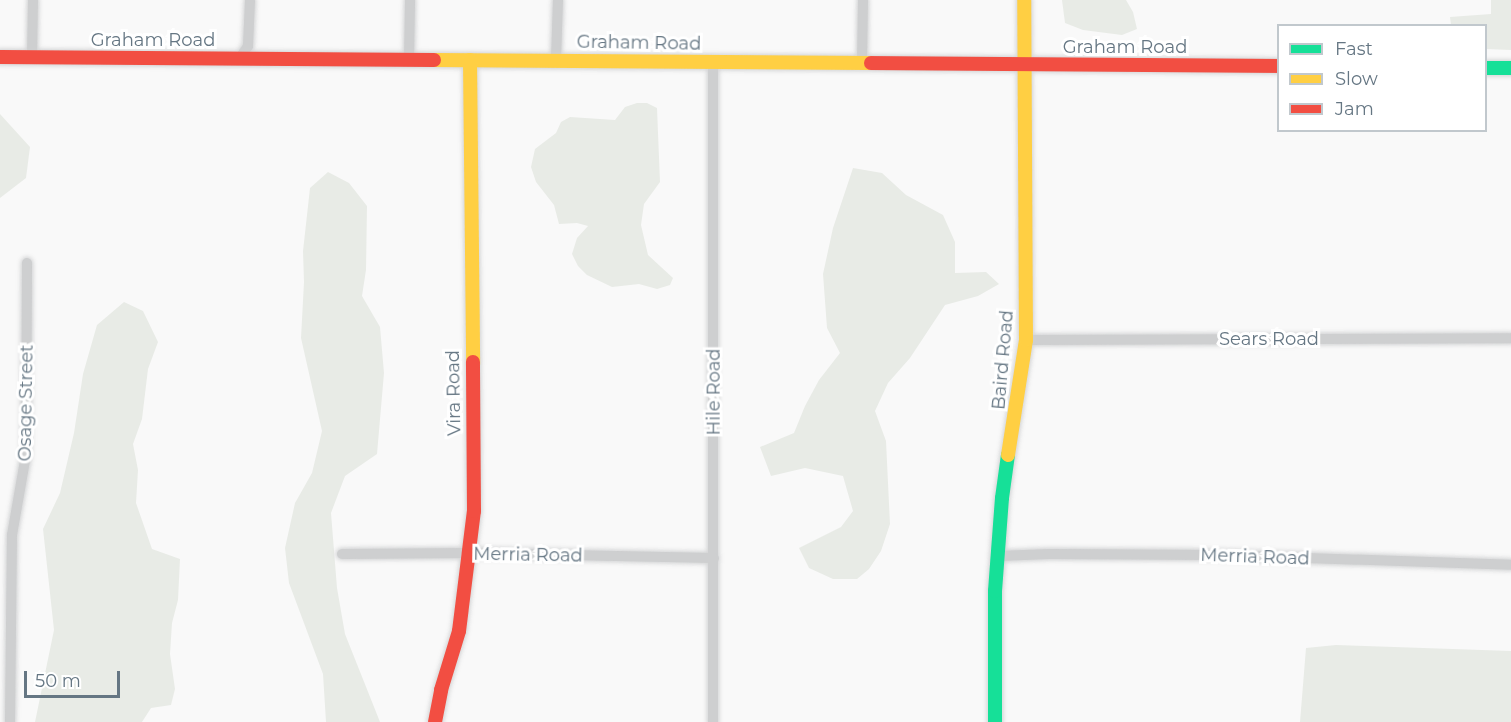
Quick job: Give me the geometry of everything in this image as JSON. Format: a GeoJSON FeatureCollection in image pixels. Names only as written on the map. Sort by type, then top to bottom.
{"type":"FeatureCollection","features":[{"type":"Feature","properties":{"kind":"street"},"geometry":{"type":"LineString","coordinates":[[32,57],[33,0]]}},
{"type":"Feature","properties":{"kind":"street"},"geometry":{"type":"LineString","coordinates":[[238,58],[248,46],[250,0]]}},
{"type":"Feature","properties":{"kind":"street"},"geometry":{"type":"LineString","coordinates":[[409,59],[410,0]]}},
{"type":"Feature","properties":{"kind":"street"},"geometry":{"type":"LineString","coordinates":[[556,60],[558,0]]}},
{"type":"Feature","properties":{"kind":"street"},"geometry":{"type":"LineString","coordinates":[[862,63],[863,0]]}},
{"type":"Feature","properties":{"kind":"street","name":"Baird Road"},"geometry":{"type":"LineString","coordinates":[[994,722],[995,591],[1005,471],[1011,450],[1026,340],[1024,0]]}},
{"type":"Feature","properties":{"kind":"street","name":"Graham Road"},"geometry":{"type":"LineString","coordinates":[[0,57],[1277,66]]}},
{"type":"Feature","properties":{"kind":"street","name":"Vira Road"},"geometry":{"type":"LineString","coordinates":[[435,722],[441,690],[459,631],[474,511],[470,60]]}},
{"type":"Feature","properties":{"kind":"street","name":"Hile Road"},"geometry":{"type":"LineString","coordinates":[[713,62],[713,722]]}},
{"type":"Feature","properties":{"kind":"street"},"geometry":{"type":"LineString","coordinates":[[1487,68],[1511,68]]}},
{"type":"Feature","properties":{"kind":"street","name":"Osage Street"},"geometry":{"type":"LineString","coordinates":[[10,722],[5,709],[12,535],[26,455],[27,263]]}},
{"type":"Feature","properties":{"kind":"street","name":"Sears Road"},"geometry":{"type":"LineString","coordinates":[[1026,340],[1511,338]]}},
{"type":"Feature","properties":{"kind":"street","name":"Merria Road"},"geometry":{"type":"LineString","coordinates":[[342,554],[470,553],[714,558]]}},
{"type":"Feature","properties":{"kind":"street","name":"Merria Road"},"geometry":{"type":"LineString","coordinates":[[999,556],[1217,555],[1511,565]]}},
{"type":"Feature","properties":{"kind":"shaded area"},"geometry":{"type":"Polygon","coordinates":[[[1062,0],[1126,0],[1133,12],[1137,29],[1122,35],[1083,30],[1065,23],[1062,0]]]}},
{"type":"Feature","properties":{"kind":"shaded area"},"geometry":{"type":"Polygon","coordinates":[[[1491,0],[1511,0],[1511,50],[1487,49],[1487,24],[1451,24],[1450,17],[1491,14],[1491,0]]]}},
{"type":"Feature","properties":{"kind":"shaded area"},"geometry":{"type":"Polygon","coordinates":[[[647,103],[657,108],[660,182],[644,204],[641,225],[648,255],[673,278],[670,285],[657,289],[639,284],[612,287],[587,275],[578,266],[572,254],[577,238],[588,226],[577,223],[559,224],[554,205],[536,182],[531,167],[535,149],[556,133],[561,122],[570,117],[615,120],[625,107],[647,103]]]}},
{"type":"Feature","properties":{"kind":"shaded area"},"geometry":{"type":"Polygon","coordinates":[[[0,114],[30,147],[26,178],[0,198],[0,114]]]}},
{"type":"Feature","properties":{"kind":"shaded area"},"geometry":{"type":"Polygon","coordinates":[[[853,168],[882,173],[906,195],[943,215],[955,242],[955,273],[986,272],[999,284],[978,296],[945,305],[910,358],[888,383],[875,411],[886,441],[890,524],[881,551],[869,569],[857,579],[833,579],[809,568],[799,548],[841,527],[853,511],[843,476],[805,468],[771,476],[760,447],[794,433],[819,380],[840,353],[827,328],[823,274],[833,228],[853,168]]]}},
{"type":"Feature","properties":{"kind":"shaded area"},"geometry":{"type":"Polygon","coordinates":[[[328,172],[349,183],[367,206],[366,270],[362,296],[380,327],[384,373],[377,454],[345,476],[331,513],[337,588],[345,634],[380,722],[326,722],[323,674],[289,583],[285,548],[295,503],[312,473],[322,431],[301,338],[303,251],[310,188],[328,172]]]}},
{"type":"Feature","properties":{"kind":"shaded area"},"geometry":{"type":"Polygon","coordinates":[[[124,302],[143,311],[158,342],[148,369],[142,419],[133,444],[138,470],[136,503],[152,549],[180,559],[178,600],[172,623],[170,654],[175,689],[171,705],[151,708],[142,722],[35,722],[54,630],[43,529],[60,493],[74,433],[83,374],[97,325],[124,302]]]}},
{"type":"Feature","properties":{"kind":"shaded area"},"geometry":{"type":"Polygon","coordinates":[[[1336,645],[1511,651],[1511,722],[1300,722],[1306,648],[1336,645]]]}},
{"type":"Feature","properties":{"kind":"traffic: fast"},"geometry":{"type":"LineString","coordinates":[[1487,68],[1511,68]]}},
{"type":"Feature","properties":{"kind":"traffic: fast"},"geometry":{"type":"LineString","coordinates":[[995,722],[995,591],[1002,498],[1008,455]]}},
{"type":"Feature","properties":{"kind":"traffic: slow"},"geometry":{"type":"LineString","coordinates":[[1008,455],[1026,340],[1024,0]]}},
{"type":"Feature","properties":{"kind":"traffic: slow"},"geometry":{"type":"LineString","coordinates":[[434,60],[871,63]]}},
{"type":"Feature","properties":{"kind":"traffic: slow"},"geometry":{"type":"LineString","coordinates":[[470,60],[473,362]]}},
{"type":"Feature","properties":{"kind":"traffic: jam"},"geometry":{"type":"LineString","coordinates":[[0,57],[434,60]]}},
{"type":"Feature","properties":{"kind":"traffic: jam"},"geometry":{"type":"LineString","coordinates":[[871,63],[1277,66]]}},
{"type":"Feature","properties":{"kind":"traffic: jam"},"geometry":{"type":"LineString","coordinates":[[435,722],[441,690],[459,631],[474,511],[473,362]]}}]}
